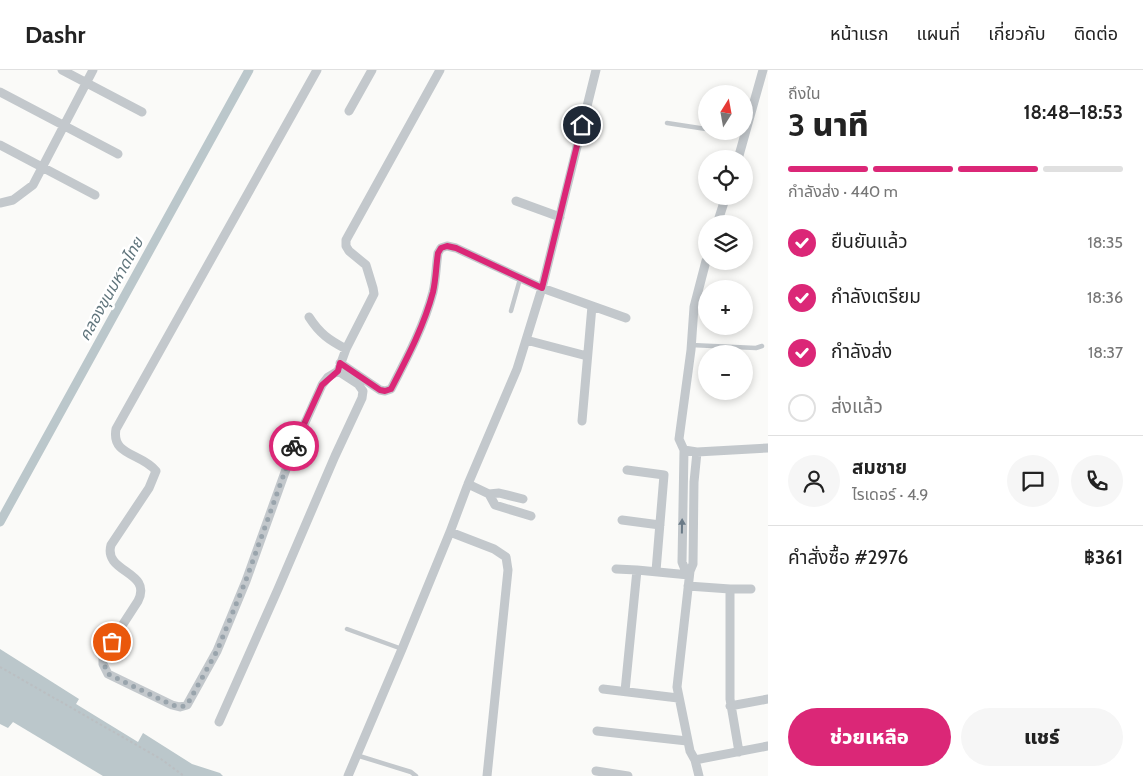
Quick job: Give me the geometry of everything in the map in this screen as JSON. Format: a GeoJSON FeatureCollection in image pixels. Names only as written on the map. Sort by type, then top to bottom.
{"type":"FeatureCollection","features":[{"type":"Feature","properties":{"kind":"street"},"geometry":{"type":"LineString","coordinates":[[62,70],[142,112]]}},
{"type":"Feature","properties":{"kind":"street"},"geometry":{"type":"LineString","coordinates":[[0,203],[13,200],[33,185],[93,70]]}},
{"type":"Feature","properties":{"kind":"street"},"geometry":{"type":"LineString","coordinates":[[317,70],[116,429],[114,437],[119,447],[151,464],[156,471],[148,488],[116,538],[109,553],[111,559],[138,582],[142,588],[138,601],[103,656],[103,664],[108,674],[172,705],[180,707],[187,705],[217,651],[246,580],[294,447],[322,385],[339,367],[374,294],[366,265],[349,251],[346,246],[346,240],[440,70]]}},
{"type":"Feature","properties":{"kind":"street"},"geometry":{"type":"LineString","coordinates":[[349,110],[372,70]]}},
{"type":"Feature","properties":{"kind":"street"},"geometry":{"type":"LineString","coordinates":[[348,776],[517,369],[542,288],[596,70]]}},
{"type":"Feature","properties":{"kind":"street"},"geometry":{"type":"LineString","coordinates":[[753,95],[763,70]]}},
{"type":"Feature","properties":{"kind":"street"},"geometry":{"type":"LineString","coordinates":[[0,92],[118,154]]}},
{"type":"Feature","properties":{"kind":"street"},"geometry":{"type":"LineString","coordinates":[[0,145],[95,195]]}},
{"type":"Feature","properties":{"kind":"street"},"geometry":{"type":"LineString","coordinates":[[516,201],[560,217]]}},
{"type":"Feature","properties":{"kind":"street"},"geometry":{"type":"LineString","coordinates":[[339,367],[380,390],[391,389],[423,321],[433,291],[438,253],[441,248],[447,246],[456,248],[542,288],[626,318]]}},
{"type":"Feature","properties":{"kind":"street"},"geometry":{"type":"LineString","coordinates":[[689,573],[682,562],[684,450],[679,439],[694,307],[704,270]]}},
{"type":"Feature","properties":{"kind":"street"},"geometry":{"type":"LineString","coordinates":[[582,421],[592,306]]}},
{"type":"Feature","properties":{"kind":"street"},"geometry":{"type":"LineString","coordinates":[[309,317],[326,338],[346,349]]}},
{"type":"Feature","properties":{"kind":"street"},"geometry":{"type":"LineString","coordinates":[[526,340],[587,356]]}},
{"type":"Feature","properties":{"kind":"street"},"geometry":{"type":"LineString","coordinates":[[219,722],[362,398],[363,391],[358,384],[339,367]]}},
{"type":"Feature","properties":{"kind":"street"},"geometry":{"type":"LineString","coordinates":[[684,450],[697,452],[768,448]]}},
{"type":"Feature","properties":{"kind":"street"},"geometry":{"type":"LineString","coordinates":[[697,452],[694,487],[694,564],[689,573],[677,687],[687,741],[695,760],[698,776]]}},
{"type":"Feature","properties":{"kind":"street"},"geometry":{"type":"LineString","coordinates":[[628,470],[664,475],[656,571]]}},
{"type":"Feature","properties":{"kind":"street"},"geometry":{"type":"LineString","coordinates":[[468,484],[488,494],[499,493],[523,500]]}},
{"type":"Feature","properties":{"kind":"street"},"geometry":{"type":"LineString","coordinates":[[683,488],[694,487]]}},
{"type":"Feature","properties":{"kind":"street"},"geometry":{"type":"LineString","coordinates":[[488,494],[495,505],[531,516]]}},
{"type":"Feature","properties":{"kind":"street"},"geometry":{"type":"LineString","coordinates":[[622,520],[660,526]]}},
{"type":"Feature","properties":{"kind":"street"},"geometry":{"type":"LineString","coordinates":[[450,532],[494,550],[506,557],[508,570],[487,776]]}},
{"type":"Feature","properties":{"kind":"street"},"geometry":{"type":"LineString","coordinates":[[616,569],[689,573]]}},
{"type":"Feature","properties":{"kind":"street"},"geometry":{"type":"LineString","coordinates":[[625,691],[636,570]]}},
{"type":"Feature","properties":{"kind":"street"},"geometry":{"type":"LineString","coordinates":[[688,586],[751,589]]}},
{"type":"Feature","properties":{"kind":"street"},"geometry":{"type":"LineString","coordinates":[[730,589],[730,706],[739,752]]}},
{"type":"Feature","properties":{"kind":"street"},"geometry":{"type":"LineString","coordinates":[[603,688],[678,698]]}},
{"type":"Feature","properties":{"kind":"street"},"geometry":{"type":"LineString","coordinates":[[730,706],[768,699]]}},
{"type":"Feature","properties":{"kind":"street"},"geometry":{"type":"LineString","coordinates":[[597,731],[687,741]]}},
{"type":"Feature","properties":{"kind":"street"},"geometry":{"type":"LineString","coordinates":[[695,760],[768,746]]}},
{"type":"Feature","properties":{"kind":"street"},"geometry":{"type":"LineString","coordinates":[[596,771],[628,776]]}},
{"type":"Feature","properties":{"kind":"lane"},"geometry":{"type":"LineString","coordinates":[[667,123],[698,127]]}},
{"type":"Feature","properties":{"kind":"lane"},"geometry":{"type":"LineString","coordinates":[[511,311],[520,278]]}},
{"type":"Feature","properties":{"kind":"lane"},"geometry":{"type":"LineString","coordinates":[[691,345],[756,348],[762,346]]}},
{"type":"Feature","properties":{"kind":"lane"},"geometry":{"type":"LineString","coordinates":[[347,628],[402,649]]}},
{"type":"Feature","properties":{"kind":"lane"},"geometry":{"type":"LineString","coordinates":[[356,755],[411,772],[416,776]]}},
{"type":"Feature","properties":{"kind":"path"},"geometry":{"type":"LineString","coordinates":[[0,666],[161,759],[184,776]]}},
{"type":"Feature","properties":{"kind":"shaded area"},"geometry":{"type":"Polygon","coordinates":[[[0,649],[79,699],[76,704],[138,742],[143,733],[192,764],[220,773],[223,776],[103,776],[13,722],[8,728],[0,724],[0,649]]]}},
{"type":"Feature","properties":{"kind":"waterway","name":"คลองขุนมหาดไทย"},"geometry":{"type":"LineString","coordinates":[[0,522],[249,70]]}},
{"type":"Feature","properties":{"kind":"way so far"},"geometry":{"type":"LineString","coordinates":[[112,642],[103,656],[103,664],[108,674],[172,705],[180,707],[187,705],[217,651],[246,580],[294,446]]}},
{"type":"Feature","properties":{"kind":"route"},"geometry":{"type":"LineString","coordinates":[[294,446],[322,385],[328,377],[338,371],[340,363],[380,390],[391,389],[423,321],[433,291],[438,253],[441,248],[447,246],[456,248],[542,288],[582,125]]}}]}
